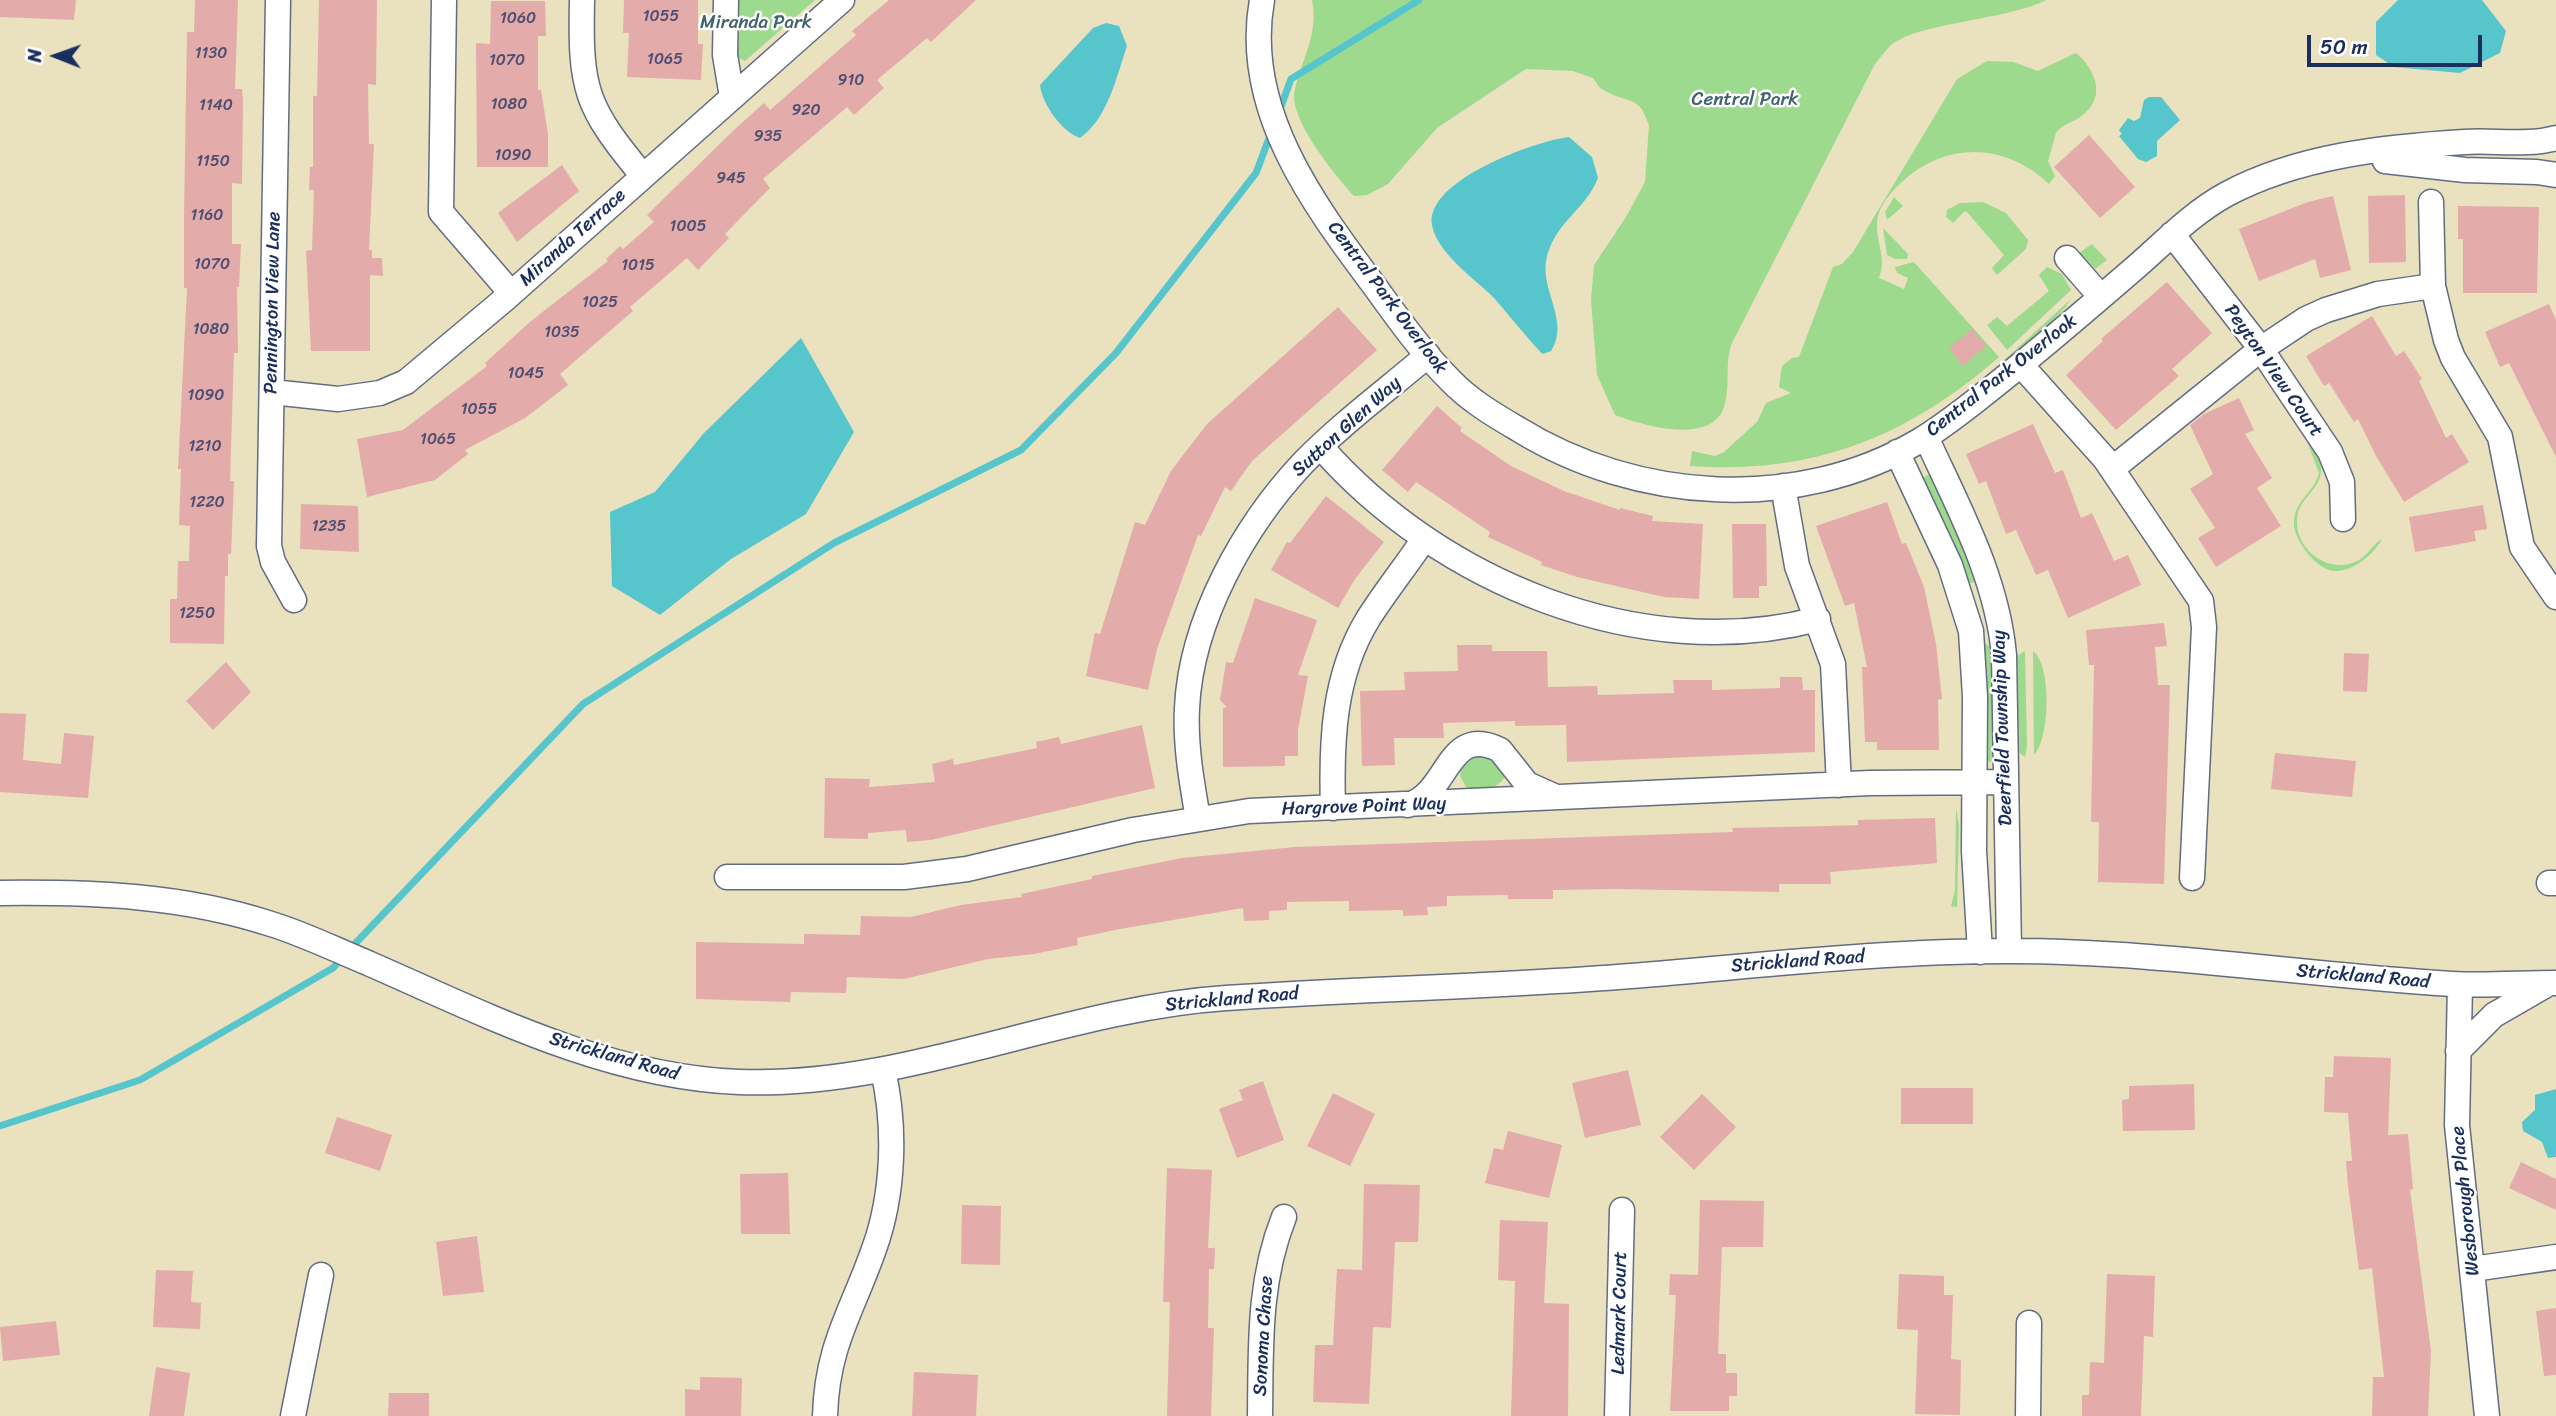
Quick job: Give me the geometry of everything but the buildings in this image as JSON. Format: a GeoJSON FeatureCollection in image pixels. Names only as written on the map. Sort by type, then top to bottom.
{"type":"FeatureCollection","features":[{"type":"Feature","properties":{"kind":"street","name":"Pennington View Lane"},"geometry":{"type":"LineString","coordinates":[[278,0],[269,546],[273,562],[294,600]]}},
{"type":"Feature","properties":{"kind":"street"},"geometry":{"type":"LineString","coordinates":[[444,0],[440,212],[511,293]]}},
{"type":"Feature","properties":{"kind":"street"},"geometry":{"type":"LineString","coordinates":[[582,0],[581,52],[588,95],[616,143],[643,176]]}},
{"type":"Feature","properties":{"kind":"street"},"geometry":{"type":"LineString","coordinates":[[726,0],[725,55],[732,97]]}},
{"type":"Feature","properties":{"kind":"street","name":"Miranda Terrace"},"geometry":{"type":"LineString","coordinates":[[272,392],[338,399],[392,389],[415,375],[842,0]]}},
{"type":"Feature","properties":{"kind":"street","name":"Central Park Overlook"},"geometry":{"type":"LineString","coordinates":[[1262,0],[1258,33],[1263,83],[1278,133],[1331,224],[1451,382],[1532,439],[1578,460],[1629,477],[1689,487],[1736,491],[1783,486],[1859,468],[1926,437],[2021,365],[2201,210],[2248,183],[2296,165],[2339,157],[2452,143],[2556,138]]}},
{"type":"Feature","properties":{"kind":"street"},"geometry":{"type":"LineString","coordinates":[[2495,141],[2495,171]]}},
{"type":"Feature","properties":{"kind":"street","name":"Central Park Overlook"},"geometry":{"type":"LineString","coordinates":[[2339,157],[2556,175]]}},
{"type":"Feature","properties":{"kind":"street"},"geometry":{"type":"LineString","coordinates":[[2431,202],[2433,286],[2453,358],[2504,448],[2522,547],[2556,597]]}},
{"type":"Feature","properties":{"kind":"street","name":"Peyton View Court"},"geometry":{"type":"LineString","coordinates":[[2172,234],[2261,349],[2338,468],[2344,493],[2343,519]]}},
{"type":"Feature","properties":{"kind":"street"},"geometry":{"type":"LineString","coordinates":[[2067,258],[2101,297]]}},
{"type":"Feature","properties":{"kind":"street"},"geometry":{"type":"LineString","coordinates":[[2112,469],[2261,349],[2326,310],[2378,294],[2433,286]]}},
{"type":"Feature","properties":{"kind":"street","name":"Sutton Glen Way"},"geometry":{"type":"LineString","coordinates":[[1198,819],[1186,729],[1189,684],[1196,653],[1220,590],[1262,514],[1292,475],[1428,355]]}},
{"type":"Feature","properties":{"kind":"street"},"geometry":{"type":"LineString","coordinates":[[2021,365],[2112,469],[2197,593],[2203,612],[2192,878]]}},
{"type":"Feature","properties":{"kind":"street","name":"Deerfield Township Way"},"geometry":{"type":"LineString","coordinates":[[1926,437],[1975,544],[1997,606],[2004,655],[2009,951]]}},
{"type":"Feature","properties":{"kind":"street"},"geometry":{"type":"LineString","coordinates":[[1321,447],[1373,500],[1424,539],[1465,564],[1558,604],[1631,623],[1729,631],[1775,629],[1818,619]]}},
{"type":"Feature","properties":{"kind":"street","name":"Deerfield Township Way"},"geometry":{"type":"LineString","coordinates":[[1897,452],[1946,554],[1971,631],[1975,678],[1974,850],[1980,952]]}},
{"type":"Feature","properties":{"kind":"street"},"geometry":{"type":"LineString","coordinates":[[1783,486],[1797,566],[1833,664],[1839,785]]}},
{"type":"Feature","properties":{"kind":"street"},"geometry":{"type":"LineString","coordinates":[[1333,808],[1332,738],[1348,660],[1368,620],[1424,539]]}},
{"type":"Feature","properties":{"kind":"street"},"geometry":{"type":"LineString","coordinates":[[1408,805],[1431,793],[1457,752],[1485,745],[1507,756],[1527,784],[1536,790],[1565,799]]}},
{"type":"Feature","properties":{"kind":"street","name":"Hargrove Point Way"},"geometry":{"type":"LineString","coordinates":[[727,877],[904,877],[967,869],[1133,830],[1249,811],[1839,785],[2006,782]]}},
{"type":"Feature","properties":{"kind":"street"},"geometry":{"type":"LineString","coordinates":[[1974,850],[2007,850]]}},
{"type":"Feature","properties":{"kind":"street","name":"Strickland Road"},"geometry":{"type":"LineString","coordinates":[[0,893],[117,894],[164,898],[237,914],[320,943],[519,1029],[643,1069],[706,1080],[766,1083],[810,1081],[883,1070],[1187,1000],[1614,977],[1891,955],[2009,951],[2150,957],[2460,985],[2553,983]]}},
{"type":"Feature","properties":{"kind":"street"},"geometry":{"type":"LineString","coordinates":[[2458,1051],[2494,1015],[2553,983]]}},
{"type":"Feature","properties":{"kind":"street","name":"Wesborough Place"},"geometry":{"type":"LineString","coordinates":[[2460,985],[2457,1125],[2487,1416]]}},
{"type":"Feature","properties":{"kind":"street"},"geometry":{"type":"LineString","coordinates":[[825,1416],[827,1379],[833,1350],[874,1249],[884,1208],[892,1130],[883,1070]]}},
{"type":"Feature","properties":{"kind":"street","name":"Ledmark Court"},"geometry":{"type":"LineString","coordinates":[[1618,1416],[1622,1210]]}},
{"type":"Feature","properties":{"kind":"street","name":"Sonoma Chase"},"geometry":{"type":"LineString","coordinates":[[1260,1416],[1264,1290],[1273,1244],[1284,1217]]}},
{"type":"Feature","properties":{"kind":"street"},"geometry":{"type":"LineString","coordinates":[[2473,1269],[2556,1257]]}},
{"type":"Feature","properties":{"kind":"street"},"geometry":{"type":"LineString","coordinates":[[293,1416],[321,1275]]}},
{"type":"Feature","properties":{"kind":"street"},"geometry":{"type":"LineString","coordinates":[[2028,1416],[2029,1323]]}},
{"type":"Feature","properties":{"kind":"green space","name":"Miranda Park"},"geometry":{"type":"Polygon","coordinates":[[[734,0],[815,0],[745,61],[734,55],[734,0]]]}},
{"type":"Feature","properties":{"kind":"green space","name":"Central Park"},"geometry":{"type":"Polygon","coordinates":[[[1312,0],[2046,0],[2008,13],[1919,32],[1902,39],[1885,51],[1875,64],[1732,343],[1724,407],[1717,419],[1705,426],[1675,429],[1615,415],[1597,375],[1591,300],[1594,265],[1626,217],[1645,182],[1649,125],[1642,109],[1634,102],[1600,88],[1593,78],[1573,71],[1526,69],[1437,128],[1388,184],[1367,195],[1354,196],[1315,146],[1298,115],[1294,101],[1295,89],[1312,35],[1312,0]]]}},
{"type":"Feature","properties":{"kind":"green space"},"geometry":{"type":"Polygon","coordinates":[[[2076,53],[2093,74],[2095,99],[2084,114],[2056,133],[2048,161],[2055,176],[2049,184],[2032,170],[1996,154],[1957,154],[1920,168],[1903,181],[1884,202],[1877,219],[1882,261],[1879,278],[1904,289],[1908,278],[1897,273],[1895,267],[1914,262],[1999,357],[1965,385],[1929,409],[1856,445],[1817,457],[1777,464],[1690,466],[1692,451],[1715,456],[1724,452],[1757,422],[1766,403],[1791,393],[1779,387],[1782,366],[1792,358],[1799,357],[1833,267],[1842,264],[1853,252],[1957,79],[1987,61],[2013,62],[2038,71],[2076,53]]]}},
{"type":"Feature","properties":{"kind":"green space"},"geometry":{"type":"Polygon","coordinates":[[[1894,197],[1903,206],[1887,220],[1885,212],[1894,197]]]}},
{"type":"Feature","properties":{"kind":"green space"},"geometry":{"type":"Polygon","coordinates":[[[1983,202],[2006,213],[2028,240],[2026,249],[1997,275],[1992,268],[2004,255],[1967,212],[1953,223],[1946,217],[1947,210],[1960,203],[1983,202]]]}},
{"type":"Feature","properties":{"kind":"green space"},"geometry":{"type":"Polygon","coordinates":[[[1883,228],[1908,254],[1907,259],[1895,259],[1887,255],[1883,228]]]}},
{"type":"Feature","properties":{"kind":"green space"},"geometry":{"type":"Polygon","coordinates":[[[2092,244],[2107,260],[2095,269],[2079,253],[2092,244]]]}},
{"type":"Feature","properties":{"kind":"green space"},"geometry":{"type":"Polygon","coordinates":[[[2047,267],[2062,274],[2071,290],[2007,350],[1987,325],[1997,317],[2007,326],[2049,291],[2039,275],[2047,267]]]}},
{"type":"Feature","properties":{"kind":"green space"},"geometry":{"type":"Polygon","coordinates":[[[2070,300],[2047,326],[2004,365],[1958,401],[1927,421],[1977,385],[2070,300]]]}},
{"type":"Feature","properties":{"kind":"green space"},"geometry":{"type":"Polygon","coordinates":[[[2306,439],[2321,467],[2317,485],[2298,512],[2298,530],[2307,549],[2324,562],[2344,565],[2359,560],[2382,539],[2368,556],[2349,569],[2335,571],[2322,566],[2308,554],[2295,532],[2297,510],[2319,473],[2306,439]]]}},
{"type":"Feature","properties":{"kind":"green space"},"geometry":{"type":"Polygon","coordinates":[[[1930,474],[1957,530],[1975,580],[1973,583],[1966,582],[1920,479],[1930,474]]]}},
{"type":"Feature","properties":{"kind":"green space"},"geometry":{"type":"Polygon","coordinates":[[[1986,644],[1992,648],[1994,759],[1991,762],[1987,761],[1982,645],[1986,644]]]}},
{"type":"Feature","properties":{"kind":"green space"},"geometry":{"type":"Polygon","coordinates":[[[2025,651],[2025,757],[2016,750],[2015,657],[2025,651]]]}},
{"type":"Feature","properties":{"kind":"green space"},"geometry":{"type":"Polygon","coordinates":[[[2033,651],[2043,671],[2047,702],[2043,734],[2034,755],[2033,651]]]}},
{"type":"Feature","properties":{"kind":"green space"},"geometry":{"type":"Polygon","coordinates":[[[1489,756],[1506,775],[1503,780],[1488,789],[1466,787],[1460,776],[1461,767],[1472,757],[1489,756]]]}},
{"type":"Feature","properties":{"kind":"green space"},"geometry":{"type":"Polygon","coordinates":[[[1956,808],[1959,825],[1957,907],[1951,906],[1955,891],[1956,808]]]}},
{"type":"Feature","properties":{"kind":"water"},"geometry":{"type":"Polygon","coordinates":[[[2398,0],[2482,0],[2506,31],[2500,53],[2460,73],[2394,67],[2376,55],[2376,22],[2398,0]]]}},
{"type":"Feature","properties":{"kind":"water"},"geometry":{"type":"Polygon","coordinates":[[[1106,23],[1119,26],[1127,46],[1104,109],[1090,130],[1080,138],[1066,130],[1054,116],[1040,85],[1093,28],[1106,23]]]}},
{"type":"Feature","properties":{"kind":"water"},"geometry":{"type":"Polygon","coordinates":[[[2161,97],[2180,120],[2157,141],[2157,156],[2146,162],[2138,159],[2119,136],[2122,134],[2119,130],[2128,118],[2134,121],[2140,118],[2144,100],[2161,97]]]}},
{"type":"Feature","properties":{"kind":"water"},"geometry":{"type":"Polygon","coordinates":[[[1569,137],[1592,157],[1598,178],[1550,248],[1546,261],[1547,284],[1558,329],[1551,351],[1543,354],[1494,298],[1441,246],[1432,225],[1435,208],[1446,193],[1464,178],[1509,155],[1569,137]]]}},
{"type":"Feature","properties":{"kind":"water"},"geometry":{"type":"Polygon","coordinates":[[[801,338],[854,432],[806,514],[731,559],[660,615],[612,586],[610,512],[655,492],[704,433],[801,338]]]}},
{"type":"Feature","properties":{"kind":"water"},"geometry":{"type":"Polygon","coordinates":[[[2556,1089],[2556,1157],[2548,1158],[2542,1142],[2523,1131],[2522,1122],[2535,1110],[2535,1095],[2556,1089]]]}},
{"type":"Feature","properties":{"kind":"waterway"},"geometry":{"type":"LineString","coordinates":[[1279,112],[1291,79],[1419,0]]}},
{"type":"Feature","properties":{"kind":"waterway"},"geometry":{"type":"LineString","coordinates":[[350,949],[583,704],[834,543],[1021,450],[1116,353],[1256,173],[1271,133]]}},
{"type":"Feature","properties":{"kind":"waterway"},"geometry":{"type":"LineString","coordinates":[[0,1126],[140,1080],[333,968],[342,958]]}}]}
